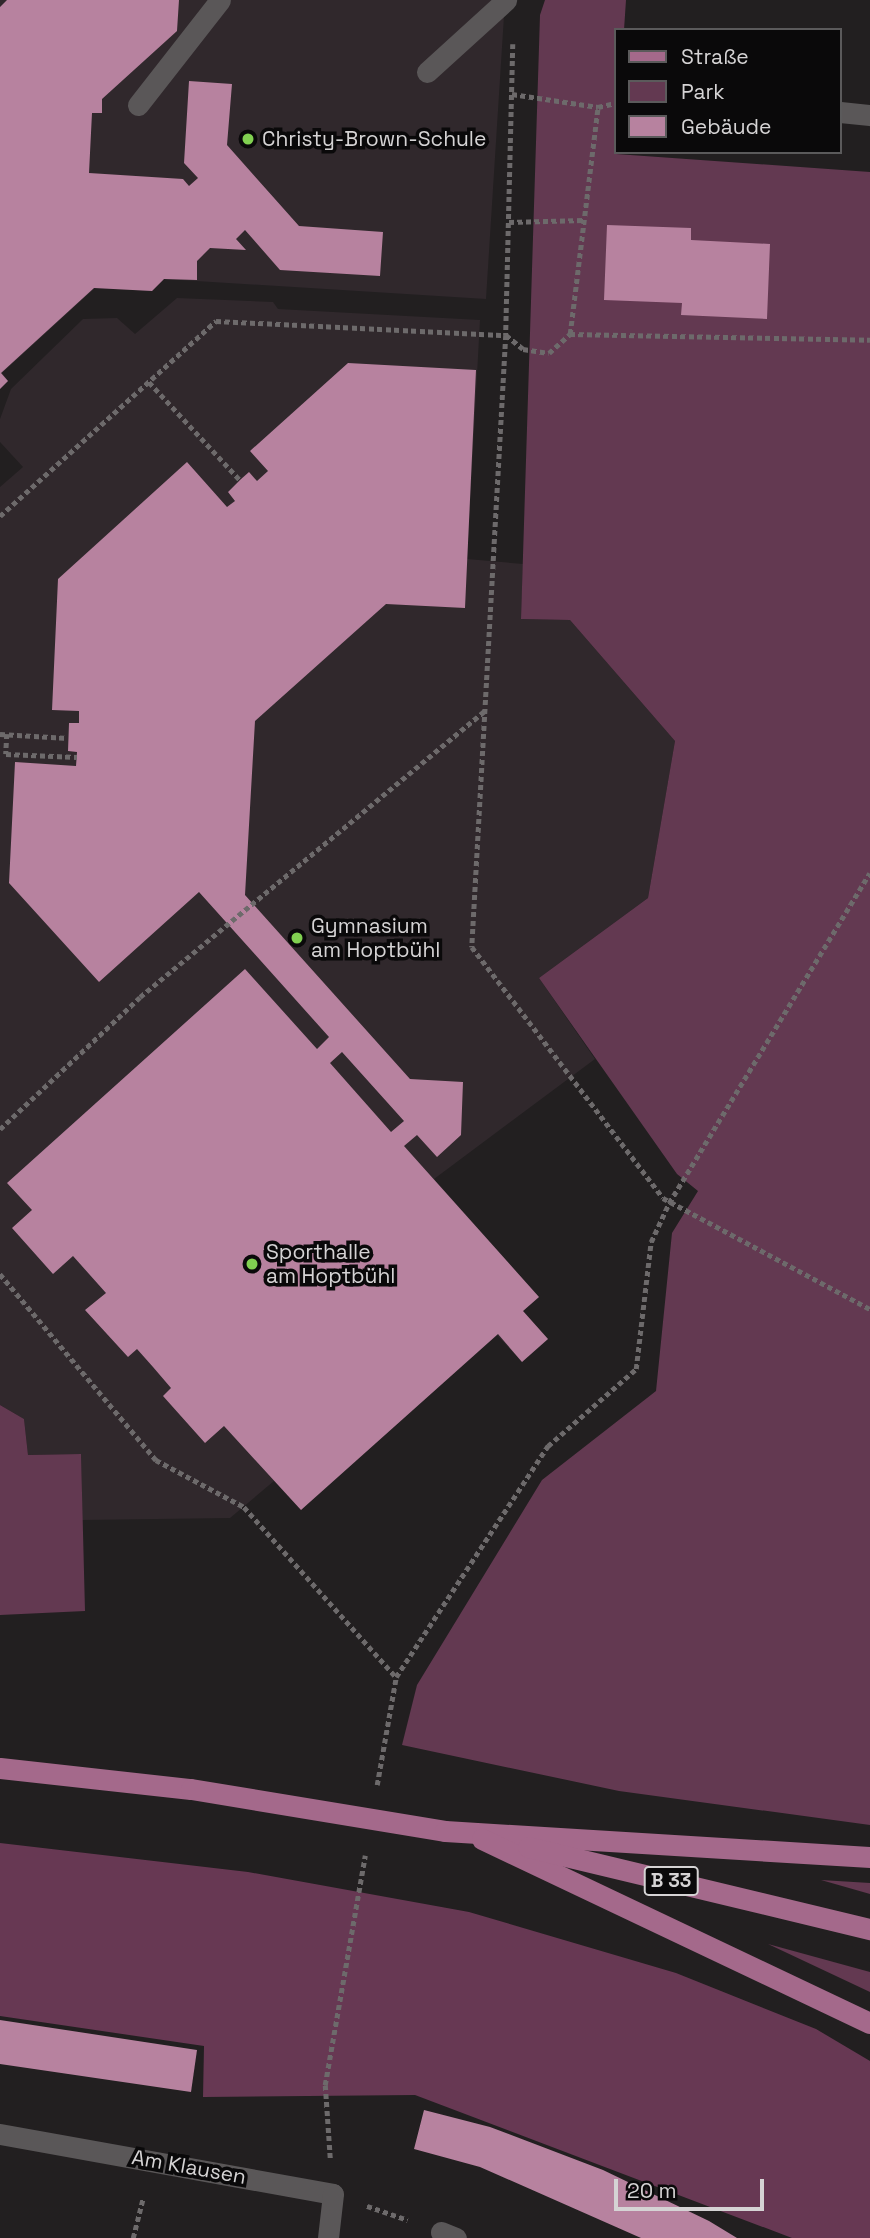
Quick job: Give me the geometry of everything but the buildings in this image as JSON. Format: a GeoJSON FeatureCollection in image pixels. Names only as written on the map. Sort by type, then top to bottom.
{"type":"FeatureCollection","features":[{"type":"Feature","properties":{"kind":"main road","name":"B 33"},"geometry":{"type":"LineString","coordinates":[[0,1768],[191,1789],[471,1833],[870,1929]]}},
{"type":"Feature","properties":{"kind":"main road"},"geometry":{"type":"LineString","coordinates":[[471,1833],[870,1857]]}},
{"type":"Feature","properties":{"kind":"main road"},"geometry":{"type":"LineString","coordinates":[[471,1833],[870,2023]]}},
{"type":"Feature","properties":{"kind":"street"},"geometry":{"type":"LineString","coordinates":[[138,105],[220,0]]}},
{"type":"Feature","properties":{"kind":"street"},"geometry":{"type":"LineString","coordinates":[[427,72],[506,0]]}},
{"type":"Feature","properties":{"kind":"street"},"geometry":{"type":"LineString","coordinates":[[842,112],[870,115]]}},
{"type":"Feature","properties":{"kind":"street","name":"Am Klausen"},"geometry":{"type":"LineString","coordinates":[[0,2134],[333,2194]]}},
{"type":"Feature","properties":{"kind":"street"},"geometry":{"type":"LineString","coordinates":[[328,2238],[333,2194]]}},
{"type":"Feature","properties":{"kind":"path"},"geometry":{"type":"LineString","coordinates":[[513,40],[506,335],[472,947],[669,1203],[870,1309]]}},
{"type":"Feature","properties":{"kind":"path"},"geometry":{"type":"LineString","coordinates":[[512,94],[598,107],[614,103]]}},
{"type":"Feature","properties":{"kind":"path"},"geometry":{"type":"LineString","coordinates":[[0,516],[216,321],[506,335],[523,349],[550,353],[570,334],[598,107]]}},
{"type":"Feature","properties":{"kind":"path"},"geometry":{"type":"LineString","coordinates":[[509,222],[584,220]]}},
{"type":"Feature","properties":{"kind":"path"},"geometry":{"type":"LineString","coordinates":[[570,334],[870,340]]}},
{"type":"Feature","properties":{"kind":"path"},"geometry":{"type":"LineString","coordinates":[[149,382],[240,480]]}},
{"type":"Feature","properties":{"kind":"path"},"geometry":{"type":"LineString","coordinates":[[0,1129],[140,998],[486,710]]}},
{"type":"Feature","properties":{"kind":"path"},"geometry":{"type":"LineString","coordinates":[[0,734],[68,737]]}},
{"type":"Feature","properties":{"kind":"path"},"geometry":{"type":"LineString","coordinates":[[7,734],[6,754],[77,757]]}},
{"type":"Feature","properties":{"kind":"path"},"geometry":{"type":"LineString","coordinates":[[375,1797],[396,1676],[548,1446],[636,1369],[651,1242],[669,1203],[870,873]]}},
{"type":"Feature","properties":{"kind":"path"},"geometry":{"type":"LineString","coordinates":[[0,1273],[156,1460],[244,1507],[396,1676]]}},
{"type":"Feature","properties":{"kind":"path"},"geometry":{"type":"LineString","coordinates":[[366,1850],[325,2085],[333,2194],[448,2235]]}},
{"type":"Feature","properties":{"kind":"shaded area","name":"Christy-Brown-Schule"},"geometry":{"type":"Polygon","coordinates":[[[0,0],[505,0],[486,299],[164,279],[152,291],[95,288],[2,373],[8,381],[0,389],[0,0]]]}},
{"type":"Feature","properties":{"kind":"shaded area","name":"Gymnasium am Hoptbühl"},"geometry":{"type":"Polygon","coordinates":[[[177,298],[273,302],[278,309],[480,320],[467,559],[523,564],[521,619],[570,620],[675,741],[648,898],[539,978],[595,1059],[434,1179],[539,1297],[523,1311],[548,1339],[522,1362],[497,1335],[301,1510],[274,1481],[230,1518],[82,1520],[81,1454],[28,1455],[24,1419],[0,1405],[0,487],[23,467],[0,442],[0,419],[11,389],[83,319],[117,318],[135,334],[177,298]]]}},
{"type":"Feature","properties":{"kind":"shaded area"},"geometry":{"type":"Polygon","coordinates":[[[0,1843],[248,1872],[469,1912],[676,1973],[816,2029],[870,2061],[870,2238],[792,2238],[415,2095],[203,2097],[204,2046],[0,2016],[0,1843]]]}},
{"type":"Feature","properties":{"kind":"green space"},"geometry":{"type":"Polygon","coordinates":[[[545,0],[626,0],[624,28],[614,28],[614,154],[870,172],[870,1825],[619,1791],[402,1745],[417,1685],[542,1480],[656,1391],[672,1233],[698,1191],[677,1174],[539,978],[648,898],[675,741],[570,620],[521,619],[540,15],[545,0]]]}},
{"type":"Feature","properties":{"kind":"green space"},"geometry":{"type":"Polygon","coordinates":[[[0,1405],[24,1419],[28,1455],[81,1454],[85,1611],[0,1615],[0,1405]]]}},
{"type":"Feature","properties":{"kind":"green space"},"geometry":{"type":"Polygon","coordinates":[[[821,1880],[870,1883],[870,1894],[821,1880]]]}},
{"type":"Feature","properties":{"kind":"green space"},"geometry":{"type":"Polygon","coordinates":[[[768,1944],[870,1972],[870,1992],[768,1944]]]}},
{"type":"Feature","properties":{"kind":"place","name":"Christy-Brown-Schule"},"geometry":{"type":"Point","coordinates":[248,139]}},
{"type":"Feature","properties":{"kind":"place","name":"Gymnasium am Hoptbühl"},"geometry":{"type":"Point","coordinates":[297,938]}},
{"type":"Feature","properties":{"kind":"place","name":"Sporthalle am Hoptbühl"},"geometry":{"type":"Point","coordinates":[252,1264]}}]}
